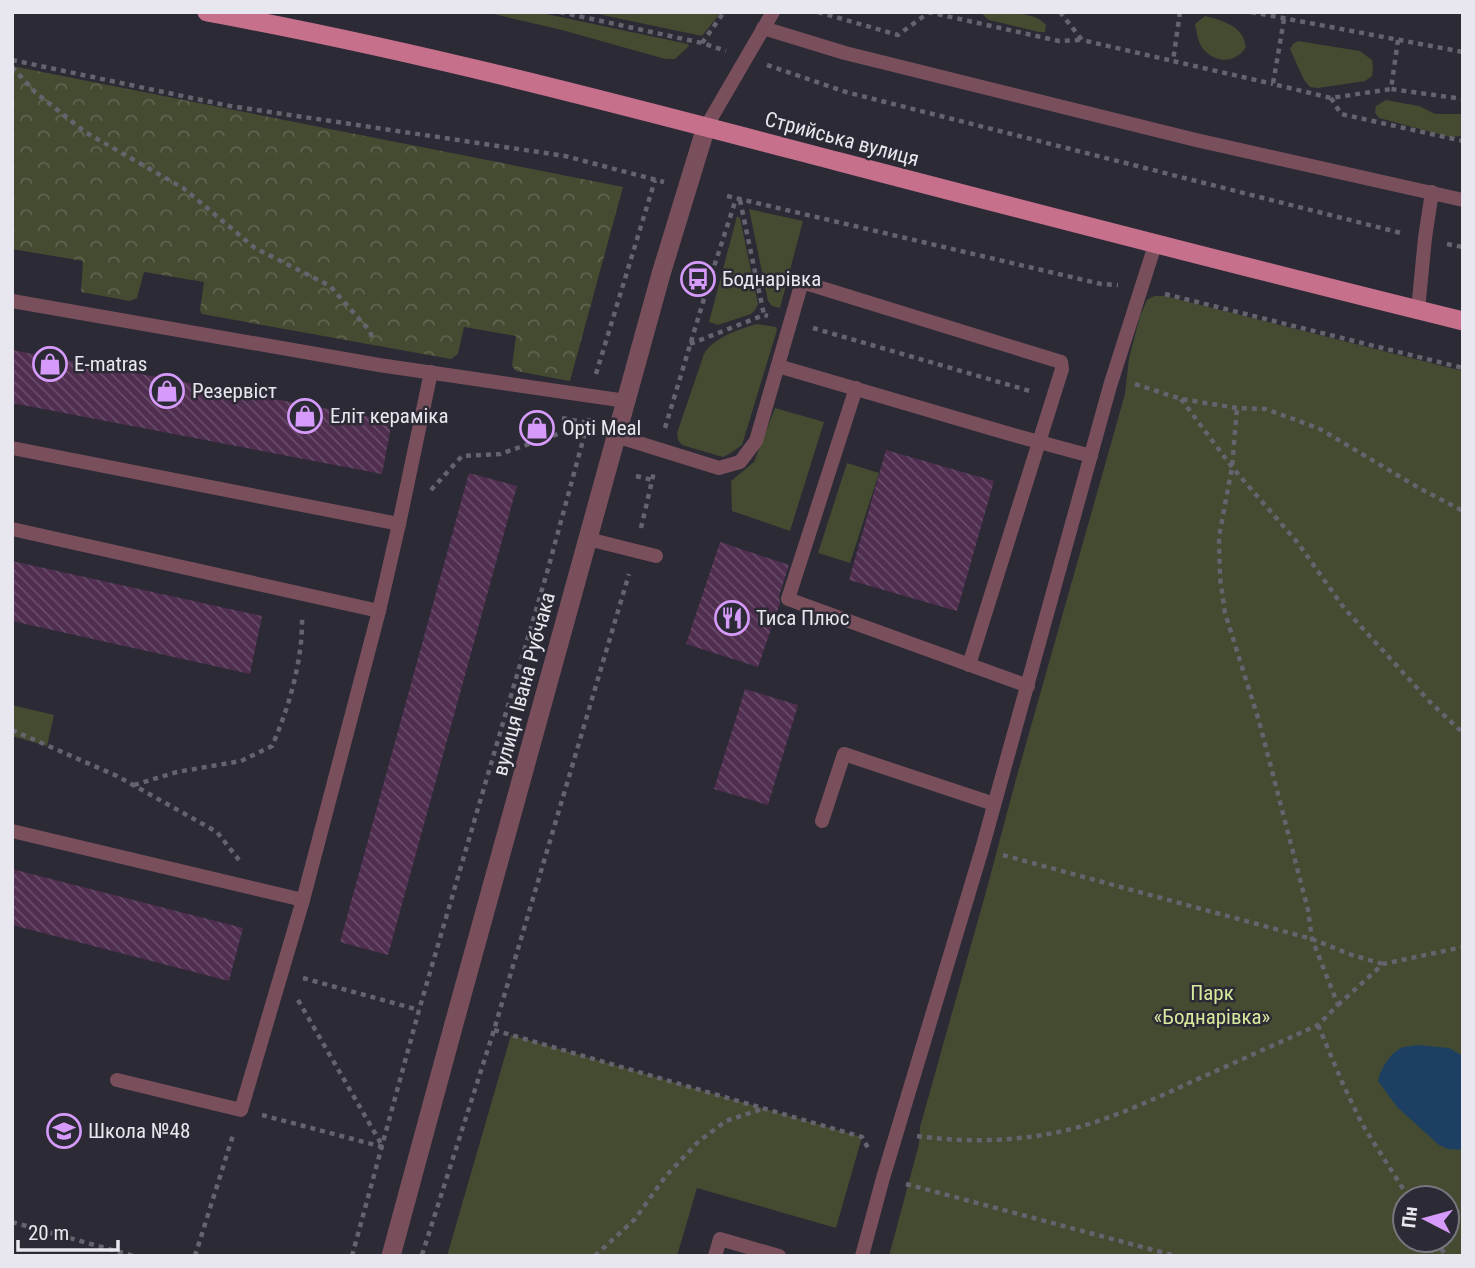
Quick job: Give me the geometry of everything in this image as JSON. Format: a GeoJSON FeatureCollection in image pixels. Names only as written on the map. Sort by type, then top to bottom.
{"type":"FeatureCollection","features":[{"type":"Feature","properties":{"kind":"main road","name":"Стрийська вулиця"},"geometry":{"type":"LineString","coordinates":[[208,12],[397,50],[1463,321]]}},
{"type":"Feature","properties":{"kind":"street","name":"вулиця Івана Рубчака"},"geometry":{"type":"LineString","coordinates":[[391,1256],[661,274],[706,127]]}},
{"type":"Feature","properties":{"kind":"lane"},"geometry":{"type":"LineString","coordinates":[[706,127],[772,12]]}},
{"type":"Feature","properties":{"kind":"lane"},"geometry":{"type":"LineString","coordinates":[[763,28],[845,53],[1196,139],[1463,200]]}},
{"type":"Feature","properties":{"kind":"lane"},"geometry":{"type":"LineString","coordinates":[[1418,310],[1432,192]]}},
{"type":"Feature","properties":{"kind":"lane"},"geometry":{"type":"LineString","coordinates":[[862,1256],[982,849],[1110,386],[1156,245]]}},
{"type":"Feature","properties":{"kind":"lane"},"geometry":{"type":"LineString","coordinates":[[616,436],[719,468],[740,462],[757,441],[802,282],[1061,362],[1062,369],[969,664]]}},
{"type":"Feature","properties":{"kind":"lane"},"geometry":{"type":"LineString","coordinates":[[12,301],[379,365],[626,401]]}},
{"type":"Feature","properties":{"kind":"lane"},"geometry":{"type":"LineString","coordinates":[[778,366],[1091,456]]}},
{"type":"Feature","properties":{"kind":"lane"},"geometry":{"type":"LineString","coordinates":[[117,1080],[241,1110],[303,900],[379,611],[431,372]]}},
{"type":"Feature","properties":{"kind":"lane"},"geometry":{"type":"LineString","coordinates":[[856,388],[788,598],[1028,687]]}},
{"type":"Feature","properties":{"kind":"lane"},"geometry":{"type":"LineString","coordinates":[[12,448],[399,524]]}},
{"type":"Feature","properties":{"kind":"lane"},"geometry":{"type":"LineString","coordinates":[[12,529],[379,611]]}},
{"type":"Feature","properties":{"kind":"lane"},"geometry":{"type":"LineString","coordinates":[[588,540],[656,556]]}},
{"type":"Feature","properties":{"kind":"lane"},"geometry":{"type":"LineString","coordinates":[[822,821],[844,754],[994,804]]}},
{"type":"Feature","properties":{"kind":"lane"},"geometry":{"type":"LineString","coordinates":[[12,831],[303,900]]}},
{"type":"Feature","properties":{"kind":"lane"},"geometry":{"type":"LineString","coordinates":[[715,1256],[720,1239],[779,1256]]}},
{"type":"Feature","properties":{"kind":"path"},"geometry":{"type":"LineString","coordinates":[[560,12],[702,43],[724,12]]}},
{"type":"Feature","properties":{"kind":"path"},"geometry":{"type":"LineString","coordinates":[[818,12],[898,35],[928,13],[1059,41],[1082,40],[1331,98],[1391,89],[1463,99]]}},
{"type":"Feature","properties":{"kind":"path"},"geometry":{"type":"LineString","coordinates":[[1060,12],[1082,40]]}},
{"type":"Feature","properties":{"kind":"path"},"geometry":{"type":"LineString","coordinates":[[1172,61],[1180,12]]}},
{"type":"Feature","properties":{"kind":"path"},"geometry":{"type":"LineString","coordinates":[[1251,12],[1463,52]]}},
{"type":"Feature","properties":{"kind":"path"},"geometry":{"type":"LineString","coordinates":[[1273,84],[1284,19]]}},
{"type":"Feature","properties":{"kind":"path"},"geometry":{"type":"LineString","coordinates":[[1391,89],[1399,40]]}},
{"type":"Feature","properties":{"kind":"path"},"geometry":{"type":"LineString","coordinates":[[746,57],[846,92],[1463,247]]}},
{"type":"Feature","properties":{"kind":"path"},"geometry":{"type":"LineString","coordinates":[[12,60],[230,106],[565,156],[655,180],[595,377]]}},
{"type":"Feature","properties":{"kind":"path"},"geometry":{"type":"LineString","coordinates":[[12,66],[35,92],[85,132],[183,188],[255,248],[330,286],[370,331],[379,365]]}},
{"type":"Feature","properties":{"kind":"path"},"geometry":{"type":"LineString","coordinates":[[1331,98],[1342,114],[1463,141]]}},
{"type":"Feature","properties":{"kind":"path"},"geometry":{"type":"LineString","coordinates":[[727,196],[1101,284],[1142,288],[1463,368]]}},
{"type":"Feature","properties":{"kind":"path"},"geometry":{"type":"LineString","coordinates":[[662,439],[709,282],[738,199]]}},
{"type":"Feature","properties":{"kind":"path"},"geometry":{"type":"LineString","coordinates":[[738,199],[764,315]]}},
{"type":"Feature","properties":{"kind":"path"},"geometry":{"type":"LineString","coordinates":[[698,279],[709,282]]}},
{"type":"Feature","properties":{"kind":"path"},"geometry":{"type":"LineString","coordinates":[[690,344],[764,315],[791,322]]}},
{"type":"Feature","properties":{"kind":"path"},"geometry":{"type":"LineString","coordinates":[[1110,386],[1130,383],[1181,399],[1237,408],[1266,409],[1320,429],[1463,511]]}},
{"type":"Feature","properties":{"kind":"path"},"geometry":{"type":"LineString","coordinates":[[1181,399],[1232,467],[1298,543],[1344,608],[1430,702],[1463,733]]}},
{"type":"Feature","properties":{"kind":"path"},"geometry":{"type":"LineString","coordinates":[[1237,408],[1232,467],[1219,537],[1220,578],[1225,613],[1269,758],[1308,910],[1312,939],[1338,1006]]}},
{"type":"Feature","properties":{"kind":"path"},"geometry":{"type":"LineString","coordinates":[[352,1256],[589,413]]}},
{"type":"Feature","properties":{"kind":"path"},"geometry":{"type":"LineString","coordinates":[[399,524],[462,456],[500,454],[588,423]]}},
{"type":"Feature","properties":{"kind":"path"},"geometry":{"type":"LineString","coordinates":[[421,1256],[494,1030],[636,550],[654,470]]}},
{"type":"Feature","properties":{"kind":"path"},"geometry":{"type":"LineString","coordinates":[[636,476],[652,480]]}},
{"type":"Feature","properties":{"kind":"path"},"geometry":{"type":"LineString","coordinates":[[133,786],[177,772],[242,761],[272,746],[284,719],[300,656],[303,621],[301,593]]}},
{"type":"Feature","properties":{"kind":"path"},"geometry":{"type":"LineString","coordinates":[[12,730],[117,776],[217,832],[263,890]]}},
{"type":"Feature","properties":{"kind":"path"},"geometry":{"type":"LineString","coordinates":[[982,849],[1312,939],[1383,964],[1463,947]]}},
{"type":"Feature","properties":{"kind":"path"},"geometry":{"type":"LineString","coordinates":[[897,1134],[991,1140],[1040,1135],[1092,1124],[1162,1096],[1318,1025],[1383,964]]}},
{"type":"Feature","properties":{"kind":"path"},"geometry":{"type":"LineString","coordinates":[[282,972],[419,1010]]}},
{"type":"Feature","properties":{"kind":"path"},"geometry":{"type":"LineString","coordinates":[[282,972],[383,1147]]}},
{"type":"Feature","properties":{"kind":"path"},"geometry":{"type":"LineString","coordinates":[[1318,1025],[1362,1124],[1400,1184]]}},
{"type":"Feature","properties":{"kind":"path"},"geometry":{"type":"LineString","coordinates":[[494,1030],[862,1137],[883,1178],[1176,1256]]}},
{"type":"Feature","properties":{"kind":"path"},"geometry":{"type":"LineString","coordinates":[[595,1256],[635,1219],[665,1177],[698,1142],[726,1121],[763,1108]]}},
{"type":"Feature","properties":{"kind":"path"},"geometry":{"type":"LineString","coordinates":[[195,1256],[241,1110],[383,1147]]}},
{"type":"Feature","properties":{"kind":"path"},"geometry":{"type":"LineString","coordinates":[[12,1222],[134,1256]]}},
{"type":"Feature","properties":{"kind":"green space"},"geometry":{"type":"Polygon","coordinates":[[[485,12],[537,12],[689,46],[675,59],[665,59],[485,12]]]}},
{"type":"Feature","properties":{"kind":"green space"},"geometry":{"type":"Polygon","coordinates":[[[588,12],[721,12],[702,36],[588,12]]]}},
{"type":"Feature","properties":{"kind":"green space"},"geometry":{"type":"Polygon","coordinates":[[[985,12],[1018,13],[1034,17],[1046,25],[1045,32],[989,20],[983,15],[985,12]]]}},
{"type":"Feature","properties":{"kind":"green space"},"geometry":{"type":"Polygon","coordinates":[[[1205,16],[1226,22],[1239,31],[1246,47],[1238,56],[1222,60],[1203,49],[1195,24],[1205,16]]]}},
{"type":"Feature","properties":{"kind":"green space"},"geometry":{"type":"Polygon","coordinates":[[[1298,41],[1360,51],[1372,60],[1372,76],[1365,81],[1310,87],[1290,49],[1298,41]]]}},
{"type":"Feature","properties":{"kind":"green space"},"geometry":{"type":"Polygon","coordinates":[[[12,66],[623,187],[570,381],[516,371],[512,366],[516,336],[464,327],[458,354],[451,359],[202,314],[200,310],[204,282],[144,272],[137,298],[130,301],[81,292],[83,261],[12,249],[12,66]]]}},
{"type":"Feature","properties":{"kind":"green space"},"geometry":{"type":"Polygon","coordinates":[[[1386,100],[1419,106],[1435,114],[1463,114],[1463,136],[1450,137],[1379,118],[1375,113],[1376,106],[1386,100]]]}},
{"type":"Feature","properties":{"kind":"green space"},"geometry":{"type":"Polygon","coordinates":[[[749,209],[803,221],[780,308],[772,306],[768,301],[749,209]]]}},
{"type":"Feature","properties":{"kind":"green space"},"geometry":{"type":"Polygon","coordinates":[[[737,216],[740,218],[758,304],[751,314],[718,325],[709,322],[737,216]]]}},
{"type":"Feature","properties":{"kind":"green space","name":"Парк «Боднарівка»"},"geometry":{"type":"Polygon","coordinates":[[[1154,296],[1165,296],[1463,371],[1463,1256],[889,1256],[919,1144],[920,1127],[1125,394],[1129,358],[1147,300],[1154,296]]]}},
{"type":"Feature","properties":{"kind":"green space"},"geometry":{"type":"Polygon","coordinates":[[[757,324],[776,327],[777,330],[742,445],[723,457],[682,445],[677,433],[704,354],[720,339],[757,324]]]}},
{"type":"Feature","properties":{"kind":"green space"},"geometry":{"type":"Polygon","coordinates":[[[775,408],[824,422],[790,531],[732,511],[731,481],[754,462],[775,408]]]}},
{"type":"Feature","properties":{"kind":"green space"},"geometry":{"type":"Polygon","coordinates":[[[847,463],[879,473],[850,563],[818,553],[847,463]]]}},
{"type":"Feature","properties":{"kind":"green space"},"geometry":{"type":"Polygon","coordinates":[[[12,705],[54,715],[47,746],[12,736],[12,705]]]}},
{"type":"Feature","properties":{"kind":"green space"},"geometry":{"type":"Polygon","coordinates":[[[511,1035],[862,1137],[836,1228],[697,1188],[677,1256],[447,1256],[511,1035]]]}},
{"type":"Feature","properties":{"kind":"water"},"geometry":{"type":"Polygon","coordinates":[[[1418,1045],[1449,1048],[1463,1056],[1463,1150],[1439,1145],[1397,1107],[1378,1081],[1383,1067],[1393,1054],[1403,1047],[1418,1045]]]}},
{"type":"Feature","properties":{"kind":"building"},"geometry":{"type":"Polygon","coordinates":[[[12,350],[392,421],[382,474],[12,403],[12,350]]]}},
{"type":"Feature","properties":{"kind":"building"},"geometry":{"type":"Polygon","coordinates":[[[886,450],[994,481],[957,611],[849,580],[886,450]]]}},
{"type":"Feature","properties":{"kind":"building"},"geometry":{"type":"Polygon","coordinates":[[[469,473],[517,486],[388,955],[340,942],[469,473]]]}},
{"type":"Feature","properties":{"kind":"building"},"geometry":{"type":"Polygon","coordinates":[[[720,542],[789,565],[779,596],[780,603],[758,667],[686,644],[720,542]]]}},
{"type":"Feature","properties":{"kind":"building"},"geometry":{"type":"Polygon","coordinates":[[[12,561],[262,616],[250,674],[12,621],[12,561]]]}},
{"type":"Feature","properties":{"kind":"building"},"geometry":{"type":"Polygon","coordinates":[[[745,689],[798,705],[768,805],[714,789],[745,689]]]}},
{"type":"Feature","properties":{"kind":"building"},"geometry":{"type":"Polygon","coordinates":[[[12,869],[243,928],[229,981],[12,925],[12,869]]]}},
{"type":"Feature","properties":{"kind":"place","name":"Боднарівка"},"geometry":{"type":"Point","coordinates":[698,279]}},
{"type":"Feature","properties":{"kind":"place","name":"E-matras"},"geometry":{"type":"Point","coordinates":[50,364]}},
{"type":"Feature","properties":{"kind":"place","name":"Резервіст"},"geometry":{"type":"Point","coordinates":[167,391]}},
{"type":"Feature","properties":{"kind":"place","name":"Еліт кераміка"},"geometry":{"type":"Point","coordinates":[305,416]}},
{"type":"Feature","properties":{"kind":"place","name":"Opti Meal"},"geometry":{"type":"Point","coordinates":[537,428]}},
{"type":"Feature","properties":{"kind":"place","name":"Тиса Плюс"},"geometry":{"type":"Point","coordinates":[732,618]}},
{"type":"Feature","properties":{"kind":"place","name":"Школа №48"},"geometry":{"type":"Point","coordinates":[64,1131]}}]}
